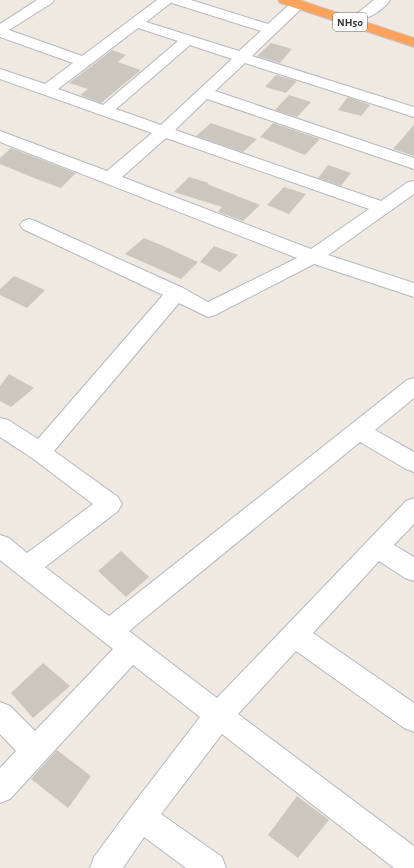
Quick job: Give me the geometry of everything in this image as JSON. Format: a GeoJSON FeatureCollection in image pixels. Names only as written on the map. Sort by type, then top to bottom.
{"type":"FeatureCollection","features":[{"type":"Feature","properties":{"kind":"highway","name":"NH50"},"geometry":{"type":"LineString","coordinates":[[316,0],[414,33]]}},
{"type":"Feature","properties":{"kind":"highway","name":"NH50"},"geometry":{"type":"LineString","coordinates":[[292,2],[414,43]]}},
{"type":"Feature","properties":{"kind":"street"},"geometry":{"type":"LineString","coordinates":[[0,31],[47,0]]}},
{"type":"Feature","properties":{"kind":"street"},"geometry":{"type":"LineString","coordinates":[[46,91],[166,0]]}},
{"type":"Feature","properties":{"kind":"street"},"geometry":{"type":"LineString","coordinates":[[177,0],[272,30]]}},
{"type":"Feature","properties":{"kind":"street"},"geometry":{"type":"LineString","coordinates":[[362,15],[383,0]]}},
{"type":"Feature","properties":{"kind":"street"},"geometry":{"type":"LineString","coordinates":[[110,178],[164,131],[272,30],[292,2]]}},
{"type":"Feature","properties":{"kind":"street"},"geometry":{"type":"LineString","coordinates":[[135,23],[414,112]]}},
{"type":"Feature","properties":{"kind":"street"},"geometry":{"type":"LineString","coordinates":[[0,31],[84,62]]}},
{"type":"Feature","properties":{"kind":"street"},"geometry":{"type":"LineString","coordinates":[[105,111],[188,40]]}},
{"type":"Feature","properties":{"kind":"street"},"geometry":{"type":"LineString","coordinates":[[0,74],[383,208]]}},
{"type":"Feature","properties":{"kind":"street"},"geometry":{"type":"LineString","coordinates":[[204,94],[414,164]]}},
{"type":"Feature","properties":{"kind":"street"},"geometry":{"type":"LineString","coordinates":[[0,136],[313,257],[414,290]]}},
{"type":"Feature","properties":{"kind":"street"},"geometry":{"type":"LineString","coordinates":[[29,225],[176,293],[208,310],[313,257],[414,186]]}},
{"type":"Feature","properties":{"kind":"street"},"geometry":{"type":"LineString","coordinates":[[40,452],[176,293]]}},
{"type":"Feature","properties":{"kind":"street"},"geometry":{"type":"LineString","coordinates":[[109,631],[414,386]]}},
{"type":"Feature","properties":{"kind":"street"},"geometry":{"type":"LineString","coordinates":[[0,426],[40,452],[110,504],[26,567]]}},
{"type":"Feature","properties":{"kind":"street"},"geometry":{"type":"LineString","coordinates":[[359,430],[414,463]]}},
{"type":"Feature","properties":{"kind":"street"},"geometry":{"type":"LineString","coordinates":[[105,868],[141,817],[219,715],[414,508]]}},
{"type":"Feature","properties":{"kind":"street"},"geometry":{"type":"LineString","coordinates":[[0,545],[26,567],[414,865]]}},
{"type":"Feature","properties":{"kind":"street"},"geometry":{"type":"LineString","coordinates":[[377,547],[414,570]]}},
{"type":"Feature","properties":{"kind":"street"},"geometry":{"type":"LineString","coordinates":[[294,635],[414,719]]}},
{"type":"Feature","properties":{"kind":"street"},"geometry":{"type":"LineString","coordinates":[[0,789],[132,648]]}},
{"type":"Feature","properties":{"kind":"street"},"geometry":{"type":"LineString","coordinates":[[0,715],[35,751]]}},
{"type":"Feature","properties":{"kind":"street"},"geometry":{"type":"LineString","coordinates":[[141,817],[211,868]]}},
{"type":"Feature","properties":{"kind":"building"},"geometry":{"type":"Polygon","coordinates":[[[271,43],[292,49],[280,63],[257,56],[271,43]]]}},
{"type":"Feature","properties":{"kind":"building"},"geometry":{"type":"Polygon","coordinates":[[[112,50],[126,55],[118,62],[141,70],[101,103],[80,95],[88,89],[69,83],[112,50]]]}},
{"type":"Feature","properties":{"kind":"building"},"geometry":{"type":"Polygon","coordinates":[[[276,75],[297,81],[286,93],[265,87],[276,75]]]}},
{"type":"Feature","properties":{"kind":"building"},"geometry":{"type":"Polygon","coordinates":[[[289,95],[311,102],[297,117],[275,110],[289,95]]]}},
{"type":"Feature","properties":{"kind":"building"},"geometry":{"type":"Polygon","coordinates":[[[348,97],[370,105],[361,116],[338,110],[348,97]]]}},
{"type":"Feature","properties":{"kind":"building"},"geometry":{"type":"Polygon","coordinates":[[[211,123],[257,139],[243,152],[196,136],[211,123]]]}},
{"type":"Feature","properties":{"kind":"building"},"geometry":{"type":"Polygon","coordinates":[[[273,123],[320,139],[305,155],[260,137],[273,123]]]}},
{"type":"Feature","properties":{"kind":"building"},"geometry":{"type":"Polygon","coordinates":[[[414,125],[414,156],[393,149],[414,125]]]}},
{"type":"Feature","properties":{"kind":"building"},"geometry":{"type":"Polygon","coordinates":[[[11,148],[76,173],[61,188],[39,180],[0,164],[0,158],[11,148]]]}},
{"type":"Feature","properties":{"kind":"building"},"geometry":{"type":"Polygon","coordinates":[[[328,165],[351,173],[341,186],[318,178],[328,165]]]}},
{"type":"Feature","properties":{"kind":"building"},"geometry":{"type":"Polygon","coordinates":[[[189,177],[209,183],[207,184],[260,205],[243,221],[218,212],[222,207],[174,192],[189,177]]]}},
{"type":"Feature","properties":{"kind":"building"},"geometry":{"type":"Polygon","coordinates":[[[284,187],[306,194],[289,214],[267,205],[284,187]]]}},
{"type":"Feature","properties":{"kind":"building"},"geometry":{"type":"Polygon","coordinates":[[[144,238],[198,262],[181,279],[125,254],[144,238]]]}},
{"type":"Feature","properties":{"kind":"building"},"geometry":{"type":"Polygon","coordinates":[[[214,246],[238,255],[220,272],[200,262],[214,246]]]}},
{"type":"Feature","properties":{"kind":"building"},"geometry":{"type":"Polygon","coordinates":[[[14,276],[45,290],[27,308],[0,295],[0,289],[14,276]]]}},
{"type":"Feature","properties":{"kind":"building"},"geometry":{"type":"Polygon","coordinates":[[[9,374],[34,388],[11,407],[0,401],[0,386],[9,374]]]}},
{"type":"Feature","properties":{"kind":"building"},"geometry":{"type":"Polygon","coordinates":[[[121,551],[149,577],[126,597],[98,571],[121,551]]]}},
{"type":"Feature","properties":{"kind":"building"},"geometry":{"type":"Polygon","coordinates":[[[43,663],[70,686],[33,718],[11,693],[43,663]]]}},
{"type":"Feature","properties":{"kind":"building"},"geometry":{"type":"Polygon","coordinates":[[[57,750],[91,776],[68,808],[31,779],[57,750]]]}},
{"type":"Feature","properties":{"kind":"building"},"geometry":{"type":"Polygon","coordinates":[[[297,796],[329,820],[298,858],[268,835],[297,796]]]}}]}
